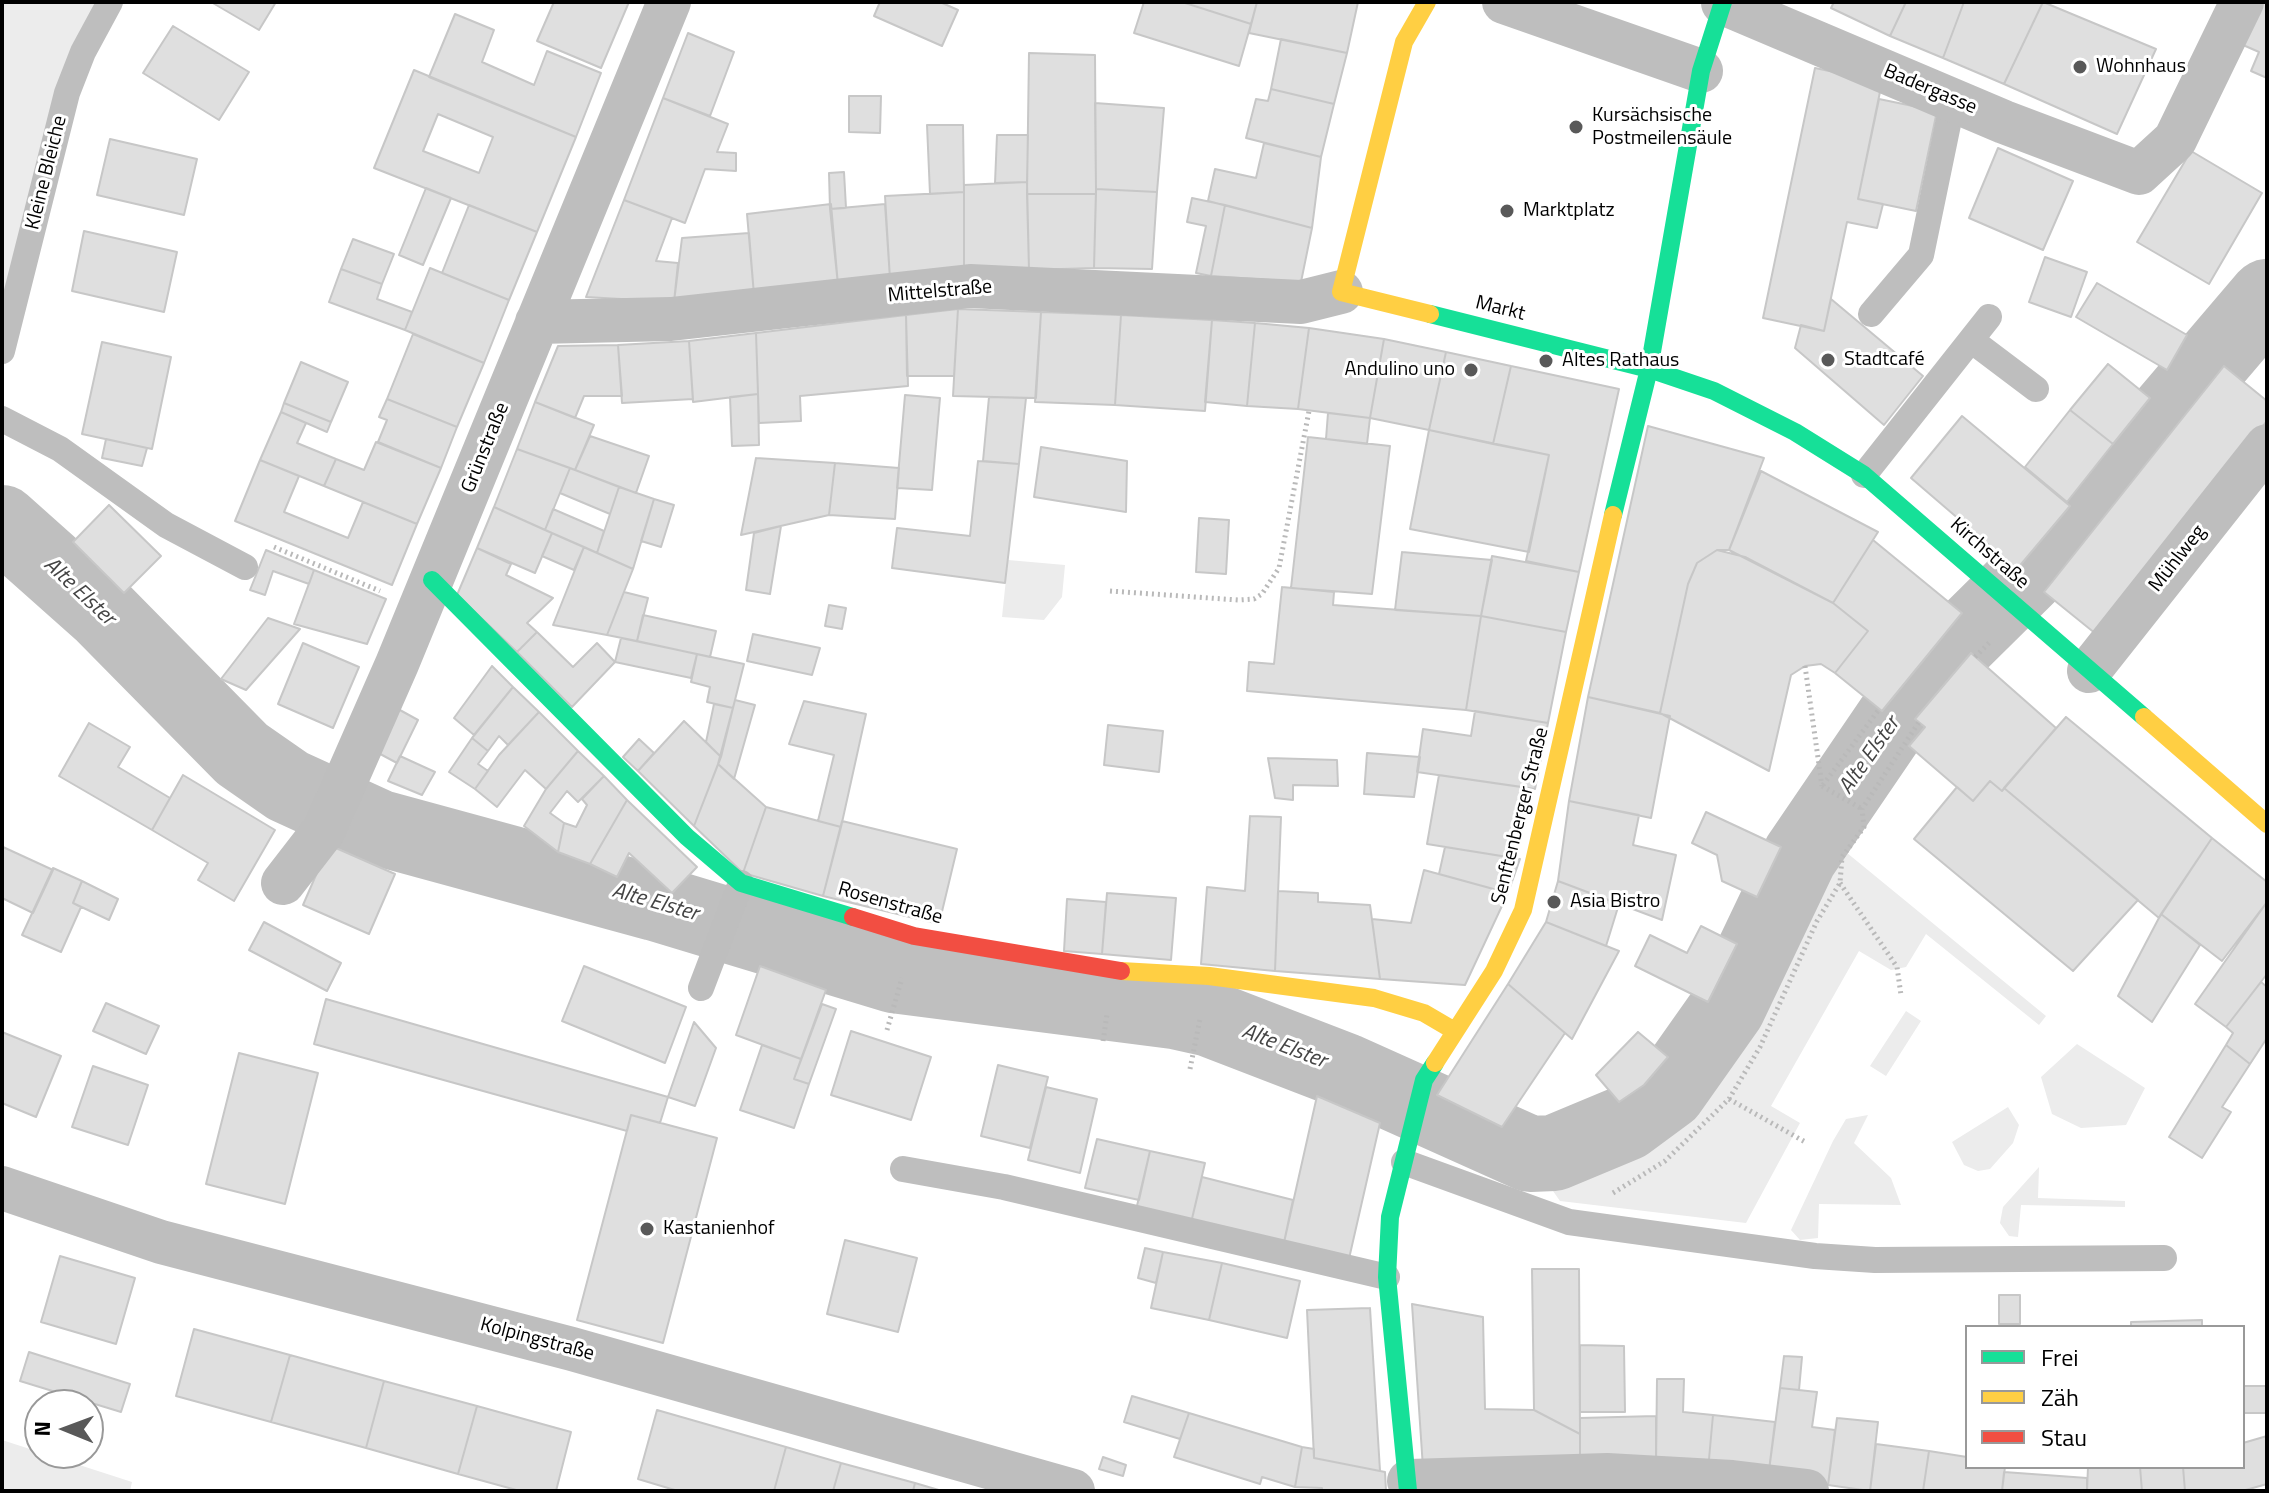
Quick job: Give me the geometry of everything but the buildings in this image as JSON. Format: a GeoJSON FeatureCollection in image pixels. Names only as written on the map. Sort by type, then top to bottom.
{"type":"FeatureCollection","features":[{"type":"Feature","properties":{"kind":"street","name":"Grünstraße"},"geometry":{"type":"LineString","coordinates":[[283,883],[324,830],[427,594],[669,2]]}},
{"type":"Feature","properties":{"kind":"street"},"geometry":{"type":"LineString","coordinates":[[1341,292],[1404,42],[1427,2]]}},
{"type":"Feature","properties":{"kind":"street"},"geometry":{"type":"LineString","coordinates":[[1504,2],[1701,71]]}},
{"type":"Feature","properties":{"kind":"street"},"geometry":{"type":"LineString","coordinates":[[1649,369],[1701,71],[1723,2]]}},
{"type":"Feature","properties":{"kind":"street","name":"Badergasse"},"geometry":{"type":"LineString","coordinates":[[1723,2],[2004,122],[2139,173],[2175,140],[2242,2]]}},
{"type":"Feature","properties":{"kind":"street","name":"Mittelstraße"},"geometry":{"type":"LineString","coordinates":[[537,322],[671,319],[970,286],[1301,302],[1341,292]]}},
{"type":"Feature","properties":{"kind":"street","name":"Markt"},"geometry":{"type":"LineString","coordinates":[[1341,292],[1649,369]]}},
{"type":"Feature","properties":{"kind":"street","name":"Kirchstraße"},"geometry":{"type":"LineString","coordinates":[[1649,369],[1759,412],[1864,475],[2267,824]]}},
{"type":"Feature","properties":{"kind":"street","name":"Senftenberger Straße"},"geometry":{"type":"LineString","coordinates":[[1409,1486],[1387,1277],[1390,1217],[1424,1080],[1453,1030],[1494,971],[1523,910],[1649,369]]}},
{"type":"Feature","properties":{"kind":"street","name":"Mühlweg"},"geometry":{"type":"LineString","coordinates":[[2089,671],[2267,446]]}},
{"type":"Feature","properties":{"kind":"street","name":"Rosenstraße"},"geometry":{"type":"LineString","coordinates":[[427,594],[687,837],[738,891],[914,936],[1113,971],[1209,976],[1374,998],[1424,1013],[1453,1030]]}},
{"type":"Feature","properties":{"kind":"street","name":"Kolpingstraße"},"geometry":{"type":"LineString","coordinates":[[2,1188],[161,1242],[572,1349],[1073,1491]]}},
{"type":"Feature","properties":{"kind":"street"},"geometry":{"type":"LineString","coordinates":[[1409,1486],[1607,1475],[1718,1480],[1807,1491]]}},
{"type":"Feature","properties":{"kind":"lane","name":"Kleine Bleiche"},"geometry":{"type":"LineString","coordinates":[[2,351],[67,93],[83,52],[110,2]]}},
{"type":"Feature","properties":{"kind":"lane"},"geometry":{"type":"LineString","coordinates":[[1871,314],[1921,255],[1953,100]]}},
{"type":"Feature","properties":{"kind":"lane"},"geometry":{"type":"LineString","coordinates":[[1864,475],[1989,317]]}},
{"type":"Feature","properties":{"kind":"lane"},"geometry":{"type":"LineString","coordinates":[[1971,340],[2036,389]]}},
{"type":"Feature","properties":{"kind":"lane"},"geometry":{"type":"LineString","coordinates":[[2,419],[60,449],[166,525],[204,542],[245,567]]}},
{"type":"Feature","properties":{"kind":"lane"},"geometry":{"type":"LineString","coordinates":[[701,988],[738,891]]}},
{"type":"Feature","properties":{"kind":"lane"},"geometry":{"type":"LineString","coordinates":[[1406,1149],[1569,1222],[1815,1256],[1875,1260],[2164,1258]]}},
{"type":"Feature","properties":{"kind":"lane"},"geometry":{"type":"LineString","coordinates":[[903,1169],[1019,1191],[1387,1277]]}},
{"type":"Feature","properties":{"kind":"path"},"geometry":{"type":"LineString","coordinates":[[1110,591],[1238,600],[1254,599],[1262,594],[1279,568],[1309,411]]}},
{"type":"Feature","properties":{"kind":"path"},"geometry":{"type":"LineString","coordinates":[[204,542],[263,543],[427,594]]}},
{"type":"Feature","properties":{"kind":"path"},"geometry":{"type":"LineString","coordinates":[[1805,666],[1822,786]]}},
{"type":"Feature","properties":{"kind":"path"},"geometry":{"type":"LineString","coordinates":[[1822,786],[1880,708]]}},
{"type":"Feature","properties":{"kind":"path"},"geometry":{"type":"LineString","coordinates":[[1569,1222],[1665,1161],[1729,1099],[1760,1047],[1789,977],[1840,883],[1842,857],[1864,827],[1862,809],[1919,722]]}},
{"type":"Feature","properties":{"kind":"path"},"geometry":{"type":"LineString","coordinates":[[1822,786],[1862,809]]}},
{"type":"Feature","properties":{"kind":"path"},"geometry":{"type":"LineString","coordinates":[[1840,883],[1897,967],[1901,995]]}},
{"type":"Feature","properties":{"kind":"path"},"geometry":{"type":"LineString","coordinates":[[887,1030],[898,994]]}},
{"type":"Feature","properties":{"kind":"path"},"geometry":{"type":"LineString","coordinates":[[1103,1041],[1105,1025]]}},
{"type":"Feature","properties":{"kind":"path"},"geometry":{"type":"LineString","coordinates":[[1190,1069],[1197,1034]]}},
{"type":"Feature","properties":{"kind":"path"},"geometry":{"type":"LineString","coordinates":[[1729,1099],[1807,1143]]}},
{"type":"Feature","properties":{"kind":"shaded area"},"geometry":{"type":"Polygon","coordinates":[[[2,2],[110,2],[83,52],[2,351],[2,2]]]}},
{"type":"Feature","properties":{"kind":"shaded area"},"geometry":{"type":"Polygon","coordinates":[[[1008,560],[1065,565],[1062,597],[1044,620],[1002,617],[1008,560]]]}},
{"type":"Feature","properties":{"kind":"shaded area"},"geometry":{"type":"Polygon","coordinates":[[[1853,813],[1860,821],[1841,848],[2046,1016],[2039,1025],[1926,934],[1906,967],[1891,970],[1859,951],[1771,1106],[1800,1123],[1746,1223],[1560,1201],[1553,1191],[1552,1161],[1632,1131],[1681,1103],[1728,1032],[1808,872],[1853,813]]]}},
{"type":"Feature","properties":{"kind":"shaded area"},"geometry":{"type":"Polygon","coordinates":[[[1906,1011],[1921,1021],[1886,1076],[1870,1066],[1906,1011]]]}},
{"type":"Feature","properties":{"kind":"shaded area"},"geometry":{"type":"Polygon","coordinates":[[[2077,1044],[2145,1088],[2126,1125],[2081,1128],[2052,1114],[2041,1077],[2077,1044]]]}},
{"type":"Feature","properties":{"kind":"shaded area"},"geometry":{"type":"Polygon","coordinates":[[[2008,1107],[2019,1125],[2013,1143],[1990,1169],[1978,1171],[1964,1165],[1952,1142],[2008,1107]]]}},
{"type":"Feature","properties":{"kind":"shaded area"},"geometry":{"type":"Polygon","coordinates":[[[1868,1115],[1854,1143],[1891,1178],[1901,1205],[1819,1204],[1818,1238],[1800,1240],[1791,1230],[1833,1141],[1846,1119],[1868,1115]]]}},
{"type":"Feature","properties":{"kind":"shaded area"},"geometry":{"type":"Polygon","coordinates":[[[2039,1167],[2038,1198],[2125,1201],[2125,1207],[2021,1205],[2018,1237],[2009,1236],[2000,1223],[2003,1207],[2039,1167]]]}},
{"type":"Feature","properties":{"kind":"shaded area"},"geometry":{"type":"Polygon","coordinates":[[[2,1440],[24,1447],[24,1469],[92,1469],[132,1482],[130,1491],[2,1491],[2,1440]]]}},
{"type":"Feature","properties":{"kind":"waterway","name":"Alte Elster"},"geometry":{"type":"LineString","coordinates":[[2,523],[104,614],[242,754],[288,786],[380,828],[655,903],[893,975],[1174,1011],[1210,1019],[1345,1071],[1530,1154],[1554,1153],[1626,1123],[1668,1092],[1728,1007],[1800,856],[1892,721],[1956,646],[2041,562],[2267,297]]}},
{"type":"Feature","properties":{"kind":"traffic: fast"},"geometry":{"type":"LineString","coordinates":[[1613,515],[1649,369],[1701,71],[1723,2]]}},
{"type":"Feature","properties":{"kind":"traffic: fast"},"geometry":{"type":"LineString","coordinates":[[1430,314],[1649,369],[1714,391],[1795,432],[1864,475],[2144,717]]}},
{"type":"Feature","properties":{"kind":"traffic: fast"},"geometry":{"type":"LineString","coordinates":[[432,580],[687,837],[741,883],[853,917]]}},
{"type":"Feature","properties":{"kind":"traffic: fast"},"geometry":{"type":"LineString","coordinates":[[1408,1491],[1387,1277],[1390,1217],[1424,1080],[1435,1063]]}},
{"type":"Feature","properties":{"kind":"traffic: slow"},"geometry":{"type":"LineString","coordinates":[[1427,2],[1404,42],[1341,292],[1430,314]]}},
{"type":"Feature","properties":{"kind":"traffic: slow"},"geometry":{"type":"LineString","coordinates":[[1435,1063],[1494,971],[1523,910],[1613,515]]}},
{"type":"Feature","properties":{"kind":"traffic: slow"},"geometry":{"type":"LineString","coordinates":[[2144,717],[2267,824]]}},
{"type":"Feature","properties":{"kind":"traffic: slow"},"geometry":{"type":"LineString","coordinates":[[1121,971],[1209,976],[1374,998],[1424,1013],[1453,1030]]}},
{"type":"Feature","properties":{"kind":"traffic: jam"},"geometry":{"type":"LineString","coordinates":[[853,917],[914,936],[1121,971]]}},
{"type":"Feature","properties":{"kind":"place","name":"Wohnhaus"},"geometry":{"type":"Point","coordinates":[2080,67]}},
{"type":"Feature","properties":{"kind":"place","name":"Kursächsische Postmeilensäule"},"geometry":{"type":"Point","coordinates":[1576,127]}},
{"type":"Feature","properties":{"kind":"place","name":"Marktplatz"},"geometry":{"type":"Point","coordinates":[1507,211]}},
{"type":"Feature","properties":{"kind":"place","name":"Stadtcafé"},"geometry":{"type":"Point","coordinates":[1828,360]}},
{"type":"Feature","properties":{"kind":"place","name":"Altes Rathaus"},"geometry":{"type":"Point","coordinates":[1546,361]}},
{"type":"Feature","properties":{"kind":"place","name":"Andulino uno"},"geometry":{"type":"Point","coordinates":[1471,370]}},
{"type":"Feature","properties":{"kind":"place","name":"Asia Bistro"},"geometry":{"type":"Point","coordinates":[1554,902]}},
{"type":"Feature","properties":{"kind":"place","name":"Kastanienhof"},"geometry":{"type":"Point","coordinates":[647,1229]}}]}
